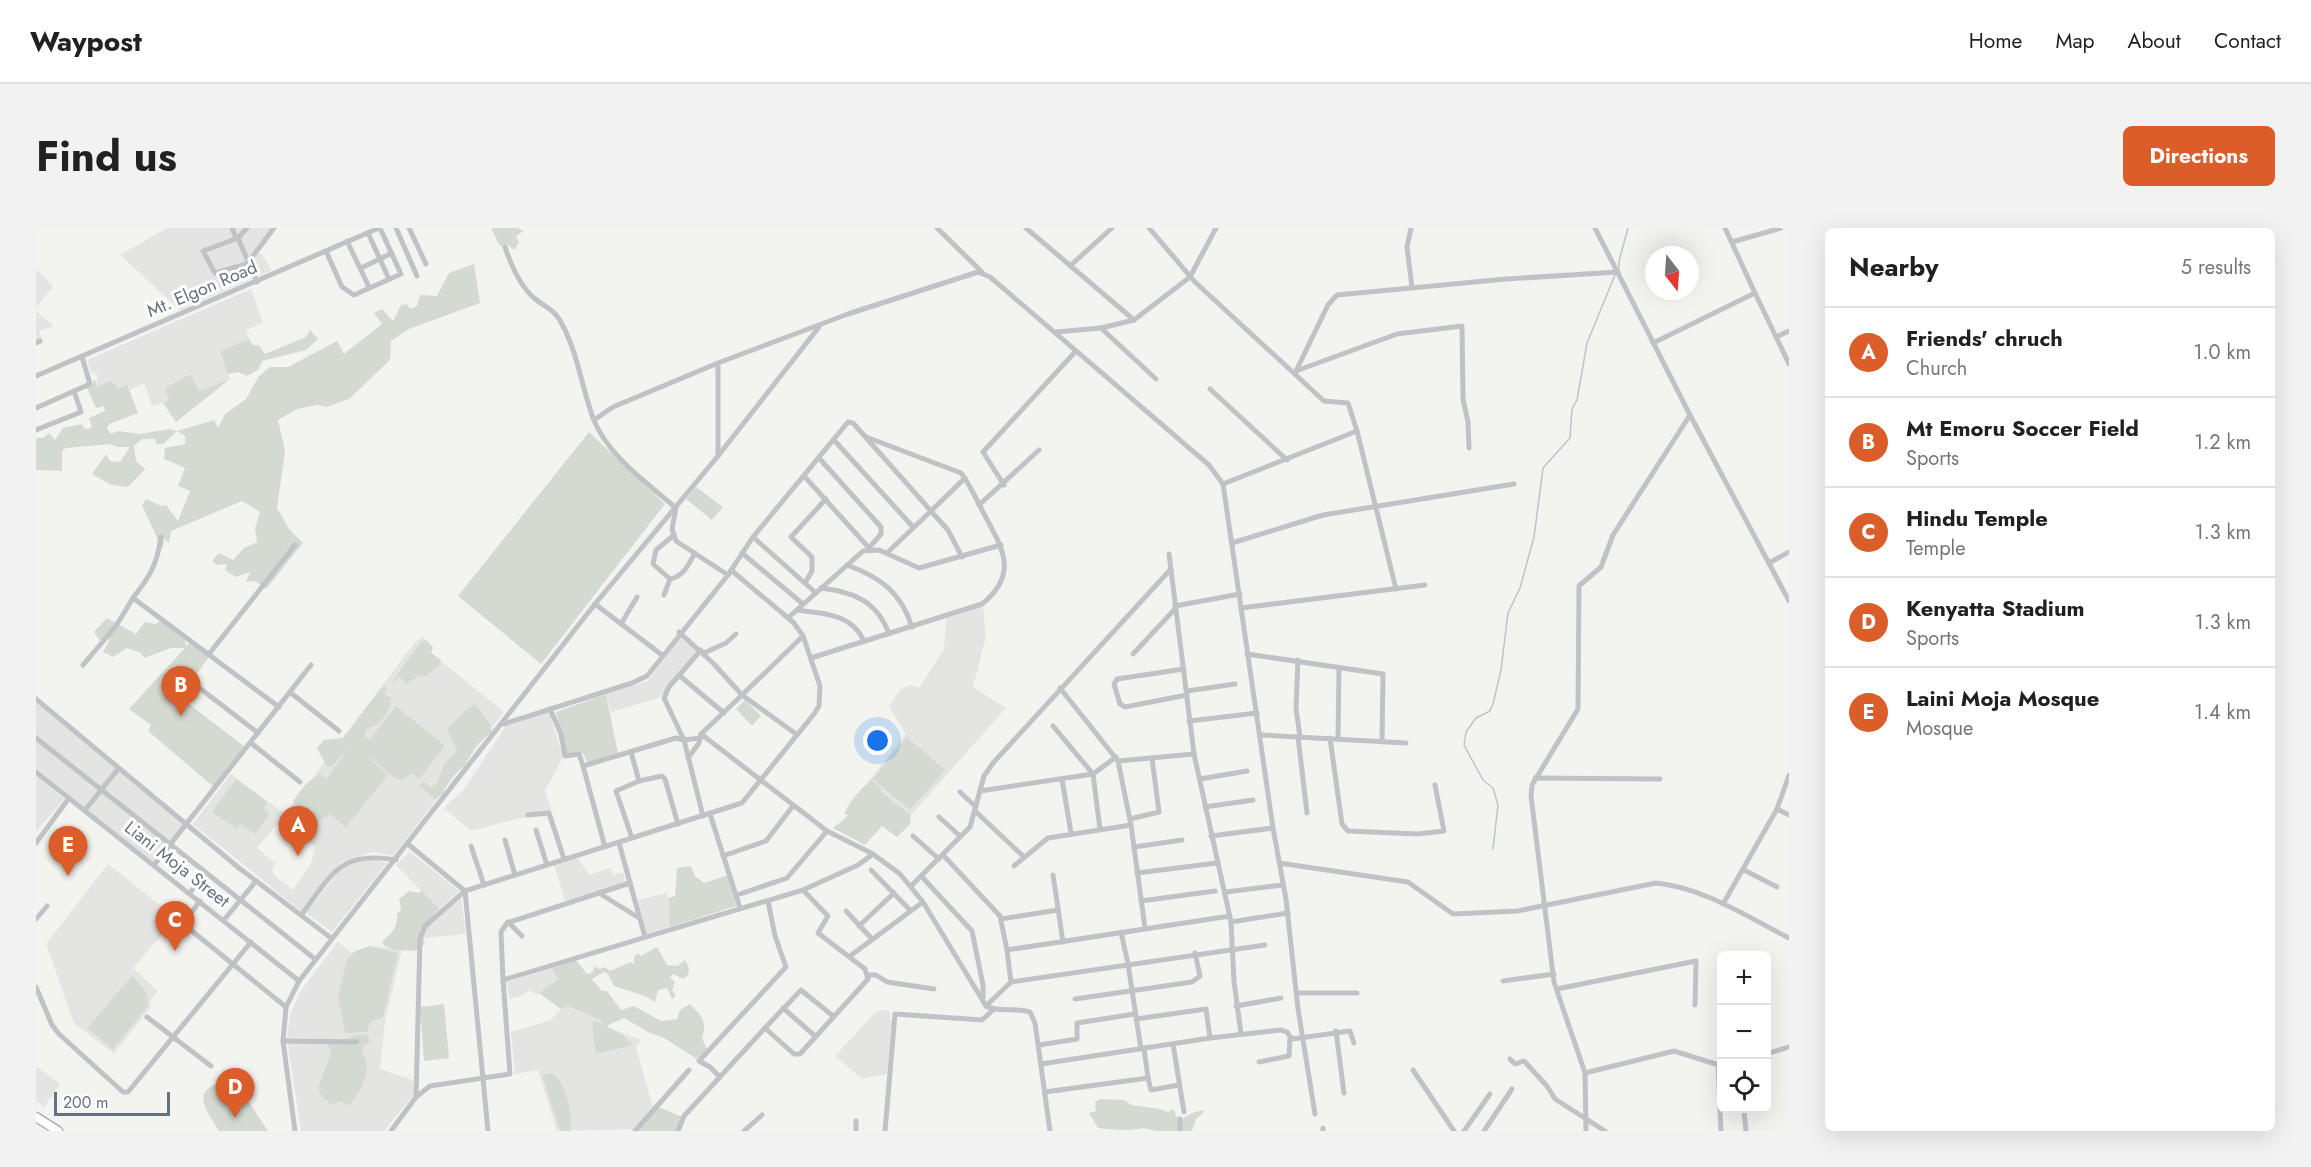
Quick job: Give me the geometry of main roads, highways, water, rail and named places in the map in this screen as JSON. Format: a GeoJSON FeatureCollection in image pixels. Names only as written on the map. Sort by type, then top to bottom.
{"type":"FeatureCollection","features":[{"type":"Feature","properties":{"kind":"highway"},"geometry":{"type":"LineString","coordinates":[[36,1117],[58,1131]]}},
{"type":"Feature","properties":{"kind":"waterway"},"geometry":{"type":"LineString","coordinates":[[1619,269],[1628,228]]}},
{"type":"Feature","properties":{"kind":"waterway"},"geometry":{"type":"LineString","coordinates":[[1493,849],[1498,805],[1493,788],[1483,780],[1464,745],[1466,732],[1476,718],[1490,711],[1493,704],[1501,670],[1508,613],[1520,588],[1534,537],[1543,468],[1570,438],[1572,409],[1577,400],[1587,343],[1615,275]]}},
{"type":"Feature","properties":{"kind":"place","name":"Mt Emoru Soccer Field"},"geometry":{"type":"Point","coordinates":[181,716]}},
{"type":"Feature","properties":{"kind":"place","name":"Friends' chruch"},"geometry":{"type":"Point","coordinates":[298,856]}},
{"type":"Feature","properties":{"kind":"place","name":"Laini Moja Mosque"},"geometry":{"type":"Point","coordinates":[68,876]}},
{"type":"Feature","properties":{"kind":"place","name":"Hindu Temple"},"geometry":{"type":"Point","coordinates":[175,951]}},
{"type":"Feature","properties":{"kind":"place","name":"Kenyatta Stadium"},"geometry":{"type":"Point","coordinates":[235,1118]}}]}
